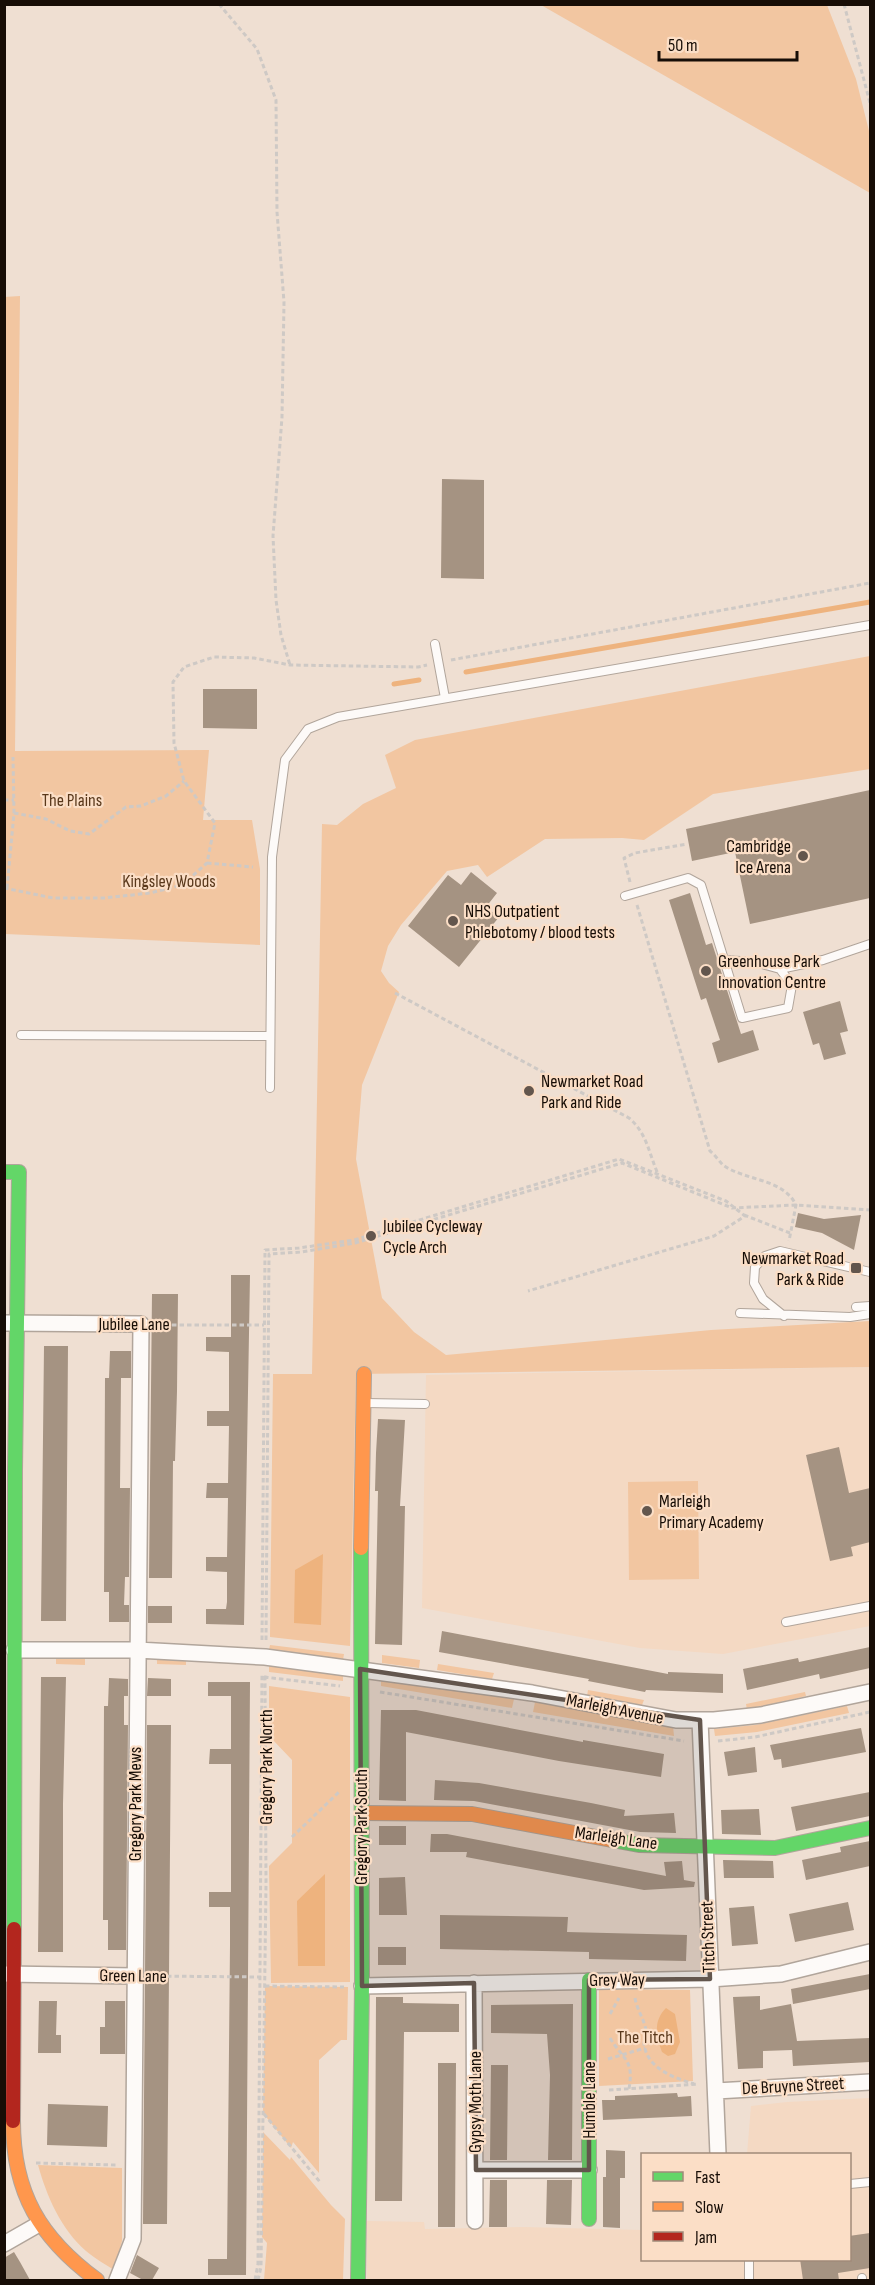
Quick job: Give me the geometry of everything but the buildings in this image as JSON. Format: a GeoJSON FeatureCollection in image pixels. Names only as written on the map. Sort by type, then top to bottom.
{"type":"FeatureCollection","features":[{"type":"Feature","properties":{"kind":"street"},"geometry":{"type":"LineString","coordinates":[[4,1172],[19,1172],[10,1324],[10,1607],[14,1650],[9,1686],[9,2123],[21,2183],[39,2224],[75,2264],[97,2280]]}},
{"type":"Feature","properties":{"kind":"street","name":"Jubilee Lane"},"geometry":{"type":"LineString","coordinates":[[10,1324],[141,1324]]}},
{"type":"Feature","properties":{"kind":"street","name":"Gregory Park Mews"},"geometry":{"type":"LineString","coordinates":[[117,2280],[133,2239],[141,1324]]}},
{"type":"Feature","properties":{"kind":"street","name":"Gregory Park South"},"geometry":{"type":"LineString","coordinates":[[358,2280],[362,1986],[360,1669],[364,1374]]}},
{"type":"Feature","properties":{"kind":"street","name":"Marleigh Avenue"},"geometry":{"type":"LineString","coordinates":[[14,1650],[137,1650],[265,1657],[532,1693],[676,1720],[761,1715],[870,1692]]}},
{"type":"Feature","properties":{"kind":"street","name":"Titch Street"},"geometry":{"type":"LineString","coordinates":[[700,1720],[718,2153]]}},
{"type":"Feature","properties":{"kind":"street","name":"Marleigh Lane"},"geometry":{"type":"LineString","coordinates":[[362,1814],[472,1814],[639,1845],[775,1848],[870,1828]]}},
{"type":"Feature","properties":{"kind":"street","name":"Grey Way"},"geometry":{"type":"LineString","coordinates":[[362,1986],[710,1979],[781,1974],[870,1952]]}},
{"type":"Feature","properties":{"kind":"street","name":"Green Lane"},"geometry":{"type":"LineString","coordinates":[[9,1974],[134,1976]]}},
{"type":"Feature","properties":{"kind":"street","name":"Humble Lane"},"geometry":{"type":"LineString","coordinates":[[589,1980],[589,2219]]}},
{"type":"Feature","properties":{"kind":"street","name":"Gypsy Moth Lane"},"geometry":{"type":"LineString","coordinates":[[474,1983],[475,2221]]}},
{"type":"Feature","properties":{"kind":"street","name":"De Bruyne Street"},"geometry":{"type":"LineString","coordinates":[[716,2087],[870,2082]]}},
{"type":"Feature","properties":{"kind":"street"},"geometry":{"type":"LineString","coordinates":[[476,2170],[589,2170]]}},
{"type":"Feature","properties":{"kind":"street"},"geometry":{"type":"LineString","coordinates":[[4,2244],[39,2224]]}},
{"type":"Feature","properties":{"kind":"lane"},"geometry":{"type":"LineString","coordinates":[[270,1088],[272,857],[285,760],[308,729],[338,717],[870,625]]}},
{"type":"Feature","properties":{"kind":"lane"},"geometry":{"type":"LineString","coordinates":[[435,644],[445,698]]}},
{"type":"Feature","properties":{"kind":"lane"},"geometry":{"type":"LineString","coordinates":[[629,895],[688,878],[701,885],[742,1018],[788,1008],[792,985],[780,969]]}},
{"type":"Feature","properties":{"kind":"lane"},"geometry":{"type":"LineString","coordinates":[[725,960],[755,962],[780,969],[824,960],[870,944]]}},
{"type":"Feature","properties":{"kind":"lane"},"geometry":{"type":"LineString","coordinates":[[21,1035],[270,1036]]}},
{"type":"Feature","properties":{"kind":"lane"},"geometry":{"type":"LineString","coordinates":[[784,1316],[764,1299],[754,1283],[755,1267],[765,1256],[780,1251],[870,1272]]}},
{"type":"Feature","properties":{"kind":"lane"},"geometry":{"type":"LineString","coordinates":[[856,1307],[870,1306]]}},
{"type":"Feature","properties":{"kind":"lane"},"geometry":{"type":"LineString","coordinates":[[740,1313],[850,1317],[870,1314]]}},
{"type":"Feature","properties":{"kind":"lane"},"geometry":{"type":"LineString","coordinates":[[363,1403],[425,1404]]}},
{"type":"Feature","properties":{"kind":"lane"},"geometry":{"type":"LineString","coordinates":[[786,1622],[870,1606]]}},
{"type":"Feature","properties":{"kind":"lane"},"geometry":{"type":"LineString","coordinates":[[851,2184],[870,2182]]}},
{"type":"Feature","properties":{"kind":"lane"},"geometry":{"type":"LineString","coordinates":[[749,2280],[750,2261]]}},
{"type":"Feature","properties":{"kind":"path"},"geometry":{"type":"LineString","coordinates":[[219,4],[257,49],[276,100],[277,212],[284,302],[282,417],[273,536],[281,635],[290,665]]}},
{"type":"Feature","properties":{"kind":"path"},"geometry":{"type":"LineString","coordinates":[[844,4],[870,103]]}},
{"type":"Feature","properties":{"kind":"path"},"geometry":{"type":"LineString","coordinates":[[13,757],[14,813],[6,888],[53,898],[104,898],[150,893],[182,885],[207,863],[215,824],[184,781],[174,743],[173,682],[183,667],[214,657],[254,658],[290,665],[418,666],[870,583]]}},
{"type":"Feature","properties":{"kind":"path"},"geometry":{"type":"LineString","coordinates":[[14,813],[46,819],[70,831],[89,834],[126,807],[141,806],[166,796],[184,781]]}},
{"type":"Feature","properties":{"kind":"path"},"geometry":{"type":"LineString","coordinates":[[4,800],[14,800]]}},
{"type":"Feature","properties":{"kind":"path"},"geometry":{"type":"LineString","coordinates":[[687,844],[635,853],[624,858],[629,895],[710,1151],[724,1165],[739,1173],[774,1185],[794,1200],[796,1205],[789,1241]]}},
{"type":"Feature","properties":{"kind":"path"},"geometry":{"type":"LineString","coordinates":[[207,863],[254,867]]}},
{"type":"Feature","properties":{"kind":"path"},"geometry":{"type":"LineString","coordinates":[[394,993],[629,1118],[638,1125],[657,1173],[663,1180],[790,1233]]}},
{"type":"Feature","properties":{"kind":"path","name":"Gregory Park North"},"geometry":{"type":"LineString","coordinates":[[258,2280],[261,2267],[267,1858],[264,1677],[269,1254],[302,1252],[355,1243],[622,1163],[663,1180]]}},
{"type":"Feature","properties":{"kind":"path"},"geometry":{"type":"LineString","coordinates":[[732,1208],[796,1205],[870,1210]]}},
{"type":"Feature","properties":{"kind":"path"},"geometry":{"type":"LineString","coordinates":[[528,1291],[714,1236],[745,1216]]}},
{"type":"Feature","properties":{"kind":"path","name":"Jubilee Lane"},"geometry":{"type":"LineString","coordinates":[[141,1324],[264,1325]]}},
{"type":"Feature","properties":{"kind":"path"},"geometry":{"type":"LineString","coordinates":[[264,1677],[360,1688],[674,1741]]}},
{"type":"Feature","properties":{"kind":"path"},"geometry":{"type":"LineString","coordinates":[[292,1838],[342,1789]]}},
{"type":"Feature","properties":{"kind":"path","name":"Green Lane"},"geometry":{"type":"LineString","coordinates":[[134,1976],[261,1977]]}},
{"type":"Feature","properties":{"kind":"path"},"geometry":{"type":"LineString","coordinates":[[265,1986],[362,1986]]}},
{"type":"Feature","properties":{"kind":"path"},"geometry":{"type":"LineString","coordinates":[[609,2017],[618,1998]]}},
{"type":"Feature","properties":{"kind":"path"},"geometry":{"type":"LineString","coordinates":[[635,1998],[646,2032],[647,2055],[658,2068],[673,2078],[696,2085]]}},
{"type":"Feature","properties":{"kind":"path"},"geometry":{"type":"LineString","coordinates":[[608,2031],[609,2038],[629,2064],[631,2074],[629,2089]]}},
{"type":"Feature","properties":{"kind":"path"},"geometry":{"type":"LineString","coordinates":[[589,2065],[645,2048]]}},
{"type":"Feature","properties":{"kind":"path"},"geometry":{"type":"LineString","coordinates":[[589,2092],[696,2085],[716,2087]]}},
{"type":"Feature","properties":{"kind":"path"},"geometry":{"type":"LineString","coordinates":[[263,2113],[320,2182]]}},
{"type":"Feature","properties":{"kind":"path"},"geometry":{"type":"LineString","coordinates":[[16,2162],[133,2166]]}},
{"type":"Feature","properties":{"kind":"highlighted area"},"geometry":{"type":"Polygon","coordinates":[[[360,1669],[700,1720],[710,1979],[589,1980],[589,2170],[476,2170],[474,1983],[362,1986],[360,1669]]]}},
{"type":"Feature","properties":{"kind":"shaded area","name":"Marleigh Primary Academy"},"geometry":{"type":"Polygon","coordinates":[[[870,1367],[870,1626],[723,1654],[640,1648],[422,1608],[426,1375],[870,1367]]]}},
{"type":"Feature","properties":{"kind":"shaded area"},"geometry":{"type":"Polygon","coordinates":[[[323,1554],[321,1625],[294,1623],[295,1570],[323,1554]]]}},
{"type":"Feature","properties":{"kind":"shaded area"},"geometry":{"type":"Polygon","coordinates":[[[325,1874],[325,1966],[298,1966],[297,1901],[325,1874]]]}},
{"type":"Feature","properties":{"kind":"shaded area"},"geometry":{"type":"Polygon","coordinates":[[[666,2008],[675,2014],[680,2042],[675,2054],[668,2056],[662,2052],[657,2029],[659,2018],[666,2008]]]}},
{"type":"Feature","properties":{"kind":"shaded area"},"geometry":{"type":"Polygon","coordinates":[[[870,2098],[870,2280],[367,2280],[367,2221],[424,2222],[425,2229],[524,2227],[641,2230],[641,2261],[851,2261],[851,2153],[747,2153],[751,2106],[870,2098]]]}},
{"type":"Feature","properties":{"kind":"green space"},"geometry":{"type":"Polygon","coordinates":[[[541,5],[827,5],[856,79],[870,135],[870,193],[541,5]]]}},
{"type":"Feature","properties":{"kind":"green space"},"geometry":{"type":"Polygon","coordinates":[[[20,296],[15,751],[209,750],[203,820],[252,820],[260,869],[260,945],[5,934],[4,297],[20,296]]]}},
{"type":"Feature","properties":{"kind":"green space"},"geometry":{"type":"Polygon","coordinates":[[[870,656],[870,769],[713,794],[644,840],[545,839],[487,877],[478,865],[447,871],[401,925],[388,946],[381,971],[399,992],[362,1085],[356,1159],[382,1298],[414,1332],[446,1355],[711,1330],[870,1321],[870,1367],[356,1374],[350,1646],[270,1637],[273,1374],[312,1374],[322,824],[337,825],[363,804],[396,788],[385,755],[415,740],[870,656]]]}},
{"type":"Feature","properties":{"kind":"green space"},"geometry":{"type":"Polygon","coordinates":[[[698,1481],[699,1579],[629,1580],[628,1482],[698,1481]]]}},
{"type":"Feature","properties":{"kind":"green space"},"geometry":{"type":"Polygon","coordinates":[[[270,1645],[344,1654],[343,1660],[269,1650],[270,1645]]]}},
{"type":"Feature","properties":{"kind":"green space"},"geometry":{"type":"Polygon","coordinates":[[[382,1655],[420,1660],[419,1668],[382,1663],[382,1655]]]}},
{"type":"Feature","properties":{"kind":"green space"},"geometry":{"type":"Polygon","coordinates":[[[56,1658],[85,1658],[85,1665],[56,1664],[56,1658]]]}},
{"type":"Feature","properties":{"kind":"green space"},"geometry":{"type":"Polygon","coordinates":[[[157,1658],[186,1658],[186,1665],[157,1664],[157,1658]]]}},
{"type":"Feature","properties":{"kind":"green space"},"geometry":{"type":"Polygon","coordinates":[[[269,1659],[281,1667],[343,1676],[343,1681],[269,1672],[269,1659]]]}},
{"type":"Feature","properties":{"kind":"green space"},"geometry":{"type":"Polygon","coordinates":[[[438,1664],[494,1673],[492,1679],[437,1670],[438,1664]]]}},
{"type":"Feature","properties":{"kind":"green space"},"geometry":{"type":"Polygon","coordinates":[[[381,1678],[514,1699],[512,1708],[381,1686],[381,1678]]]}},
{"type":"Feature","properties":{"kind":"green space"},"geometry":{"type":"Polygon","coordinates":[[[269,1686],[350,1697],[350,1982],[271,1983],[269,1866],[292,1843],[292,1760],[272,1739],[269,1739],[269,1686]]]}},
{"type":"Feature","properties":{"kind":"green space"},"geometry":{"type":"Polygon","coordinates":[[[588,1690],[644,1700],[642,1705],[587,1696],[588,1690]]]}},
{"type":"Feature","properties":{"kind":"green space"},"geometry":{"type":"Polygon","coordinates":[[[805,1692],[806,1696],[747,1710],[746,1704],[805,1692]]]}},
{"type":"Feature","properties":{"kind":"green space"},"geometry":{"type":"Polygon","coordinates":[[[535,1702],[673,1726],[674,1736],[533,1712],[535,1702]]]}},
{"type":"Feature","properties":{"kind":"green space"},"geometry":{"type":"Polygon","coordinates":[[[847,1706],[849,1713],[757,1732],[715,1736],[714,1729],[755,1725],[847,1706]]]}},
{"type":"Feature","properties":{"kind":"green space"},"geometry":{"type":"Polygon","coordinates":[[[265,1986],[348,1987],[347,2040],[341,2040],[319,2060],[319,2173],[293,2142],[291,2148],[263,2113],[265,1986]]]}},
{"type":"Feature","properties":{"kind":"green space","name":"The Titch"},"geometry":{"type":"Polygon","coordinates":[[[599,1989],[690,1990],[693,2081],[599,2086],[599,1989]]]}},
{"type":"Feature","properties":{"kind":"green space"},"geometry":{"type":"Polygon","coordinates":[[[263,2132],[290,2160],[291,2157],[345,2219],[343,2280],[264,2280],[267,2243],[262,2237],[263,2132]]]}},
{"type":"Feature","properties":{"kind":"green space"},"geometry":{"type":"Polygon","coordinates":[[[38,2165],[122,2168],[122,2241],[114,2270],[86,2251],[69,2233],[51,2200],[38,2165]]]}},
{"type":"Feature","properties":{"kind":"waterway"},"geometry":{"type":"LineString","coordinates":[[466,672],[870,602]]}},
{"type":"Feature","properties":{"kind":"waterway"},"geometry":{"type":"LineString","coordinates":[[394,684],[419,680]]}},
{"type":"Feature","properties":{"kind":"traffic: fast"},"geometry":{"type":"LineString","coordinates":[[4,1172],[19,1172],[15,1470],[14,1929]]}},
{"type":"Feature","properties":{"kind":"traffic: fast"},"geometry":{"type":"LineString","coordinates":[[358,2280],[362,1986],[361,1548]]}},
{"type":"Feature","properties":{"kind":"traffic: fast"},"geometry":{"type":"LineString","coordinates":[[612,1840],[639,1845],[775,1848],[870,1828]]}},
{"type":"Feature","properties":{"kind":"traffic: fast"},"geometry":{"type":"LineString","coordinates":[[589,1980],[589,2219]]}},
{"type":"Feature","properties":{"kind":"traffic: slow"},"geometry":{"type":"LineString","coordinates":[[361,1548],[364,1374]]}},
{"type":"Feature","properties":{"kind":"traffic: slow"},"geometry":{"type":"LineString","coordinates":[[362,1813],[472,1814],[612,1840]]}},
{"type":"Feature","properties":{"kind":"traffic: slow"},"geometry":{"type":"LineString","coordinates":[[13,2121],[18,2170],[34,2212],[60,2248],[97,2280]]}},
{"type":"Feature","properties":{"kind":"traffic: jam"},"geometry":{"type":"LineString","coordinates":[[13,2121],[14,1929]]}},
{"type":"Feature","properties":{"kind":"place","name":"Cambridge Ice Arena"},"geometry":{"type":"Point","coordinates":[803,856]}},
{"type":"Feature","properties":{"kind":"place","name":"NHS Outpatient Phlebotomy / blood tests"},"geometry":{"type":"Point","coordinates":[453,921]}},
{"type":"Feature","properties":{"kind":"place","name":"Greenhouse Park Innovation Centre"},"geometry":{"type":"Point","coordinates":[706,971]}},
{"type":"Feature","properties":{"kind":"place","name":"Newmarket Road Park and Ride"},"geometry":{"type":"Point","coordinates":[529,1091]}},
{"type":"Feature","properties":{"kind":"place","name":"Jubilee Cycleway Cycle Arch"},"geometry":{"type":"Point","coordinates":[371,1236]}},
{"type":"Feature","properties":{"kind":"place","name":"Newmarket Road Park & Ride"},"geometry":{"type":"Point","coordinates":[856,1268]}},
{"type":"Feature","properties":{"kind":"place","name":"Marleigh Primary Academy"},"geometry":{"type":"Point","coordinates":[647,1511]}},
{"type":"Feature","properties":{"kind":"park label","name":"The Plains"},"geometry":{"type":"Point","coordinates":[72,800]}},
{"type":"Feature","properties":{"kind":"park label","name":"Kingsley Woods"},"geometry":{"type":"Point","coordinates":[169,881]}}]}
